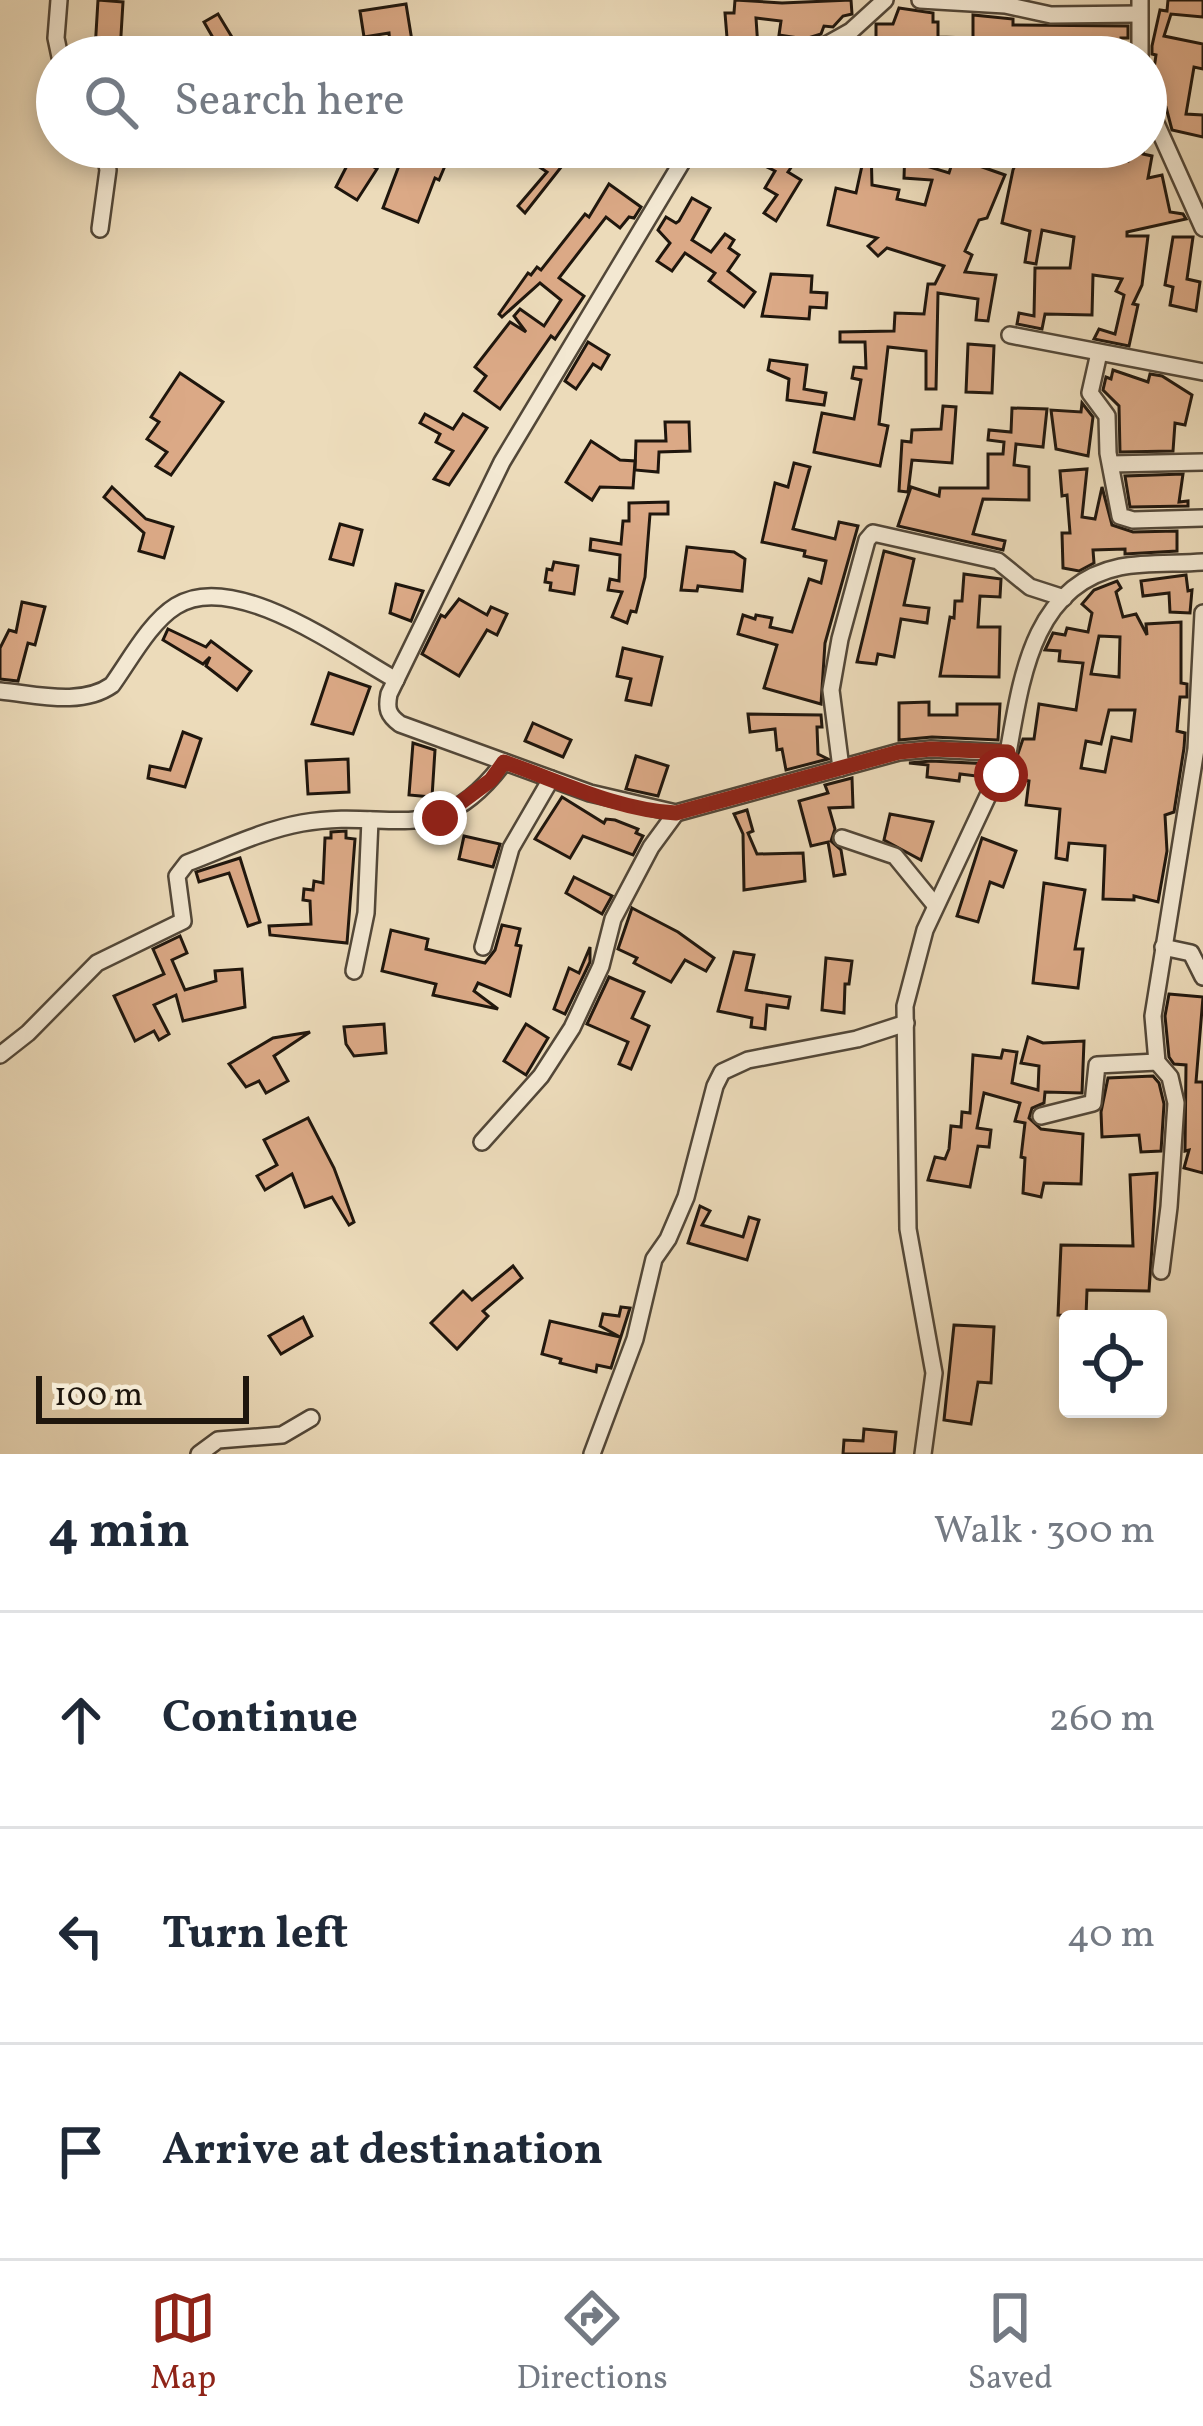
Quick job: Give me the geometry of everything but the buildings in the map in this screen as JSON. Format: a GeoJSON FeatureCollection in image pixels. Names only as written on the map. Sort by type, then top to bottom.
{"type":"FeatureCollection","features":[{"type":"Feature","properties":{"kind":"street"},"geometry":{"type":"LineString","coordinates":[[56,36],[58,0]]}},
{"type":"Feature","properties":{"kind":"street"},"geometry":{"type":"LineString","coordinates":[[842,36],[885,0]]}},
{"type":"Feature","properties":{"kind":"street"},"geometry":{"type":"LineString","coordinates":[[920,0],[1005,4],[1051,15],[1140,7]]}},
{"type":"Feature","properties":{"kind":"street"},"geometry":{"type":"LineString","coordinates":[[1167,147],[1202,224]]}},
{"type":"Feature","properties":{"kind":"street"},"geometry":{"type":"LineString","coordinates":[[100,229],[108,168]]}},
{"type":"Feature","properties":{"kind":"street"},"geometry":{"type":"LineString","coordinates":[[679,168],[502,462],[396,680],[386,706],[390,717],[551,779],[646,809],[676,813],[909,750],[1008,752]]}},
{"type":"Feature","properties":{"kind":"street"},"geometry":{"type":"LineString","coordinates":[[1010,335],[1203,372]]}},
{"type":"Feature","properties":{"kind":"street"},"geometry":{"type":"LineString","coordinates":[[1099,353],[1090,393],[1107,416],[1117,509],[1126,520],[1203,518]]}},
{"type":"Feature","properties":{"kind":"street"},"geometry":{"type":"LineString","coordinates":[[1111,464],[1203,462]]}},
{"type":"Feature","properties":{"kind":"street"},"geometry":{"type":"LineString","coordinates":[[842,768],[831,690],[840,640],[867,540],[873,533],[998,561],[1030,587],[1064,598]]}},
{"type":"Feature","properties":{"kind":"street"},"geometry":{"type":"LineString","coordinates":[[923,1454],[934,1373],[908,1229],[904,1006],[909,983],[935,905],[1001,775],[1031,645],[1064,598],[1088,580],[1124,566],[1203,562]]}},
{"type":"Feature","properties":{"kind":"street"},"geometry":{"type":"LineString","coordinates":[[0,691],[81,698],[102,692],[166,614],[202,595],[251,604],[292,620],[396,680]]}},
{"type":"Feature","properties":{"kind":"street"},"geometry":{"type":"LineString","coordinates":[[1160,1271],[1176,1103],[1170,1077],[1157,1062],[1153,1016],[1196,749],[1203,613]]}},
{"type":"Feature","properties":{"kind":"street"},"geometry":{"type":"LineString","coordinates":[[0,1055],[97,963],[183,921],[176,876],[187,863],[304,823],[340,818],[402,824],[440,818],[491,780],[504,762]]}},
{"type":"Feature","properties":{"kind":"street"},"geometry":{"type":"LineString","coordinates":[[483,947],[512,848],[551,779]]}},
{"type":"Feature","properties":{"kind":"street"},"geometry":{"type":"LineString","coordinates":[[482,1142],[541,1076],[572,1028],[601,966],[613,919],[651,847],[676,813]]}},
{"type":"Feature","properties":{"kind":"street"},"geometry":{"type":"LineString","coordinates":[[354,971],[366,913],[370,820]]}},
{"type":"Feature","properties":{"kind":"street"},"geometry":{"type":"LineString","coordinates":[[842,838],[895,856],[935,905]]}},
{"type":"Feature","properties":{"kind":"street"},"geometry":{"type":"LineString","coordinates":[[1163,947],[1191,953],[1203,976]]}},
{"type":"Feature","properties":{"kind":"street"},"geometry":{"type":"LineString","coordinates":[[592,1454],[635,1339],[654,1259],[686,1197],[722,1072],[748,1060],[857,1039],[906,1023]]}},
{"type":"Feature","properties":{"kind":"street"},"geometry":{"type":"LineString","coordinates":[[1041,1116],[1093,1103],[1097,1065],[1157,1062]]}},
{"type":"Feature","properties":{"kind":"street"},"geometry":{"type":"LineString","coordinates":[[199,1454],[218,1440],[282,1435],[311,1418]]}},
{"type":"Feature","properties":{"kind":"route"},"geometry":{"type":"LineString","coordinates":[[440,818],[491,780],[504,762],[590,793],[676,813],[909,750],[1008,752],[1001,775]]}}]}
